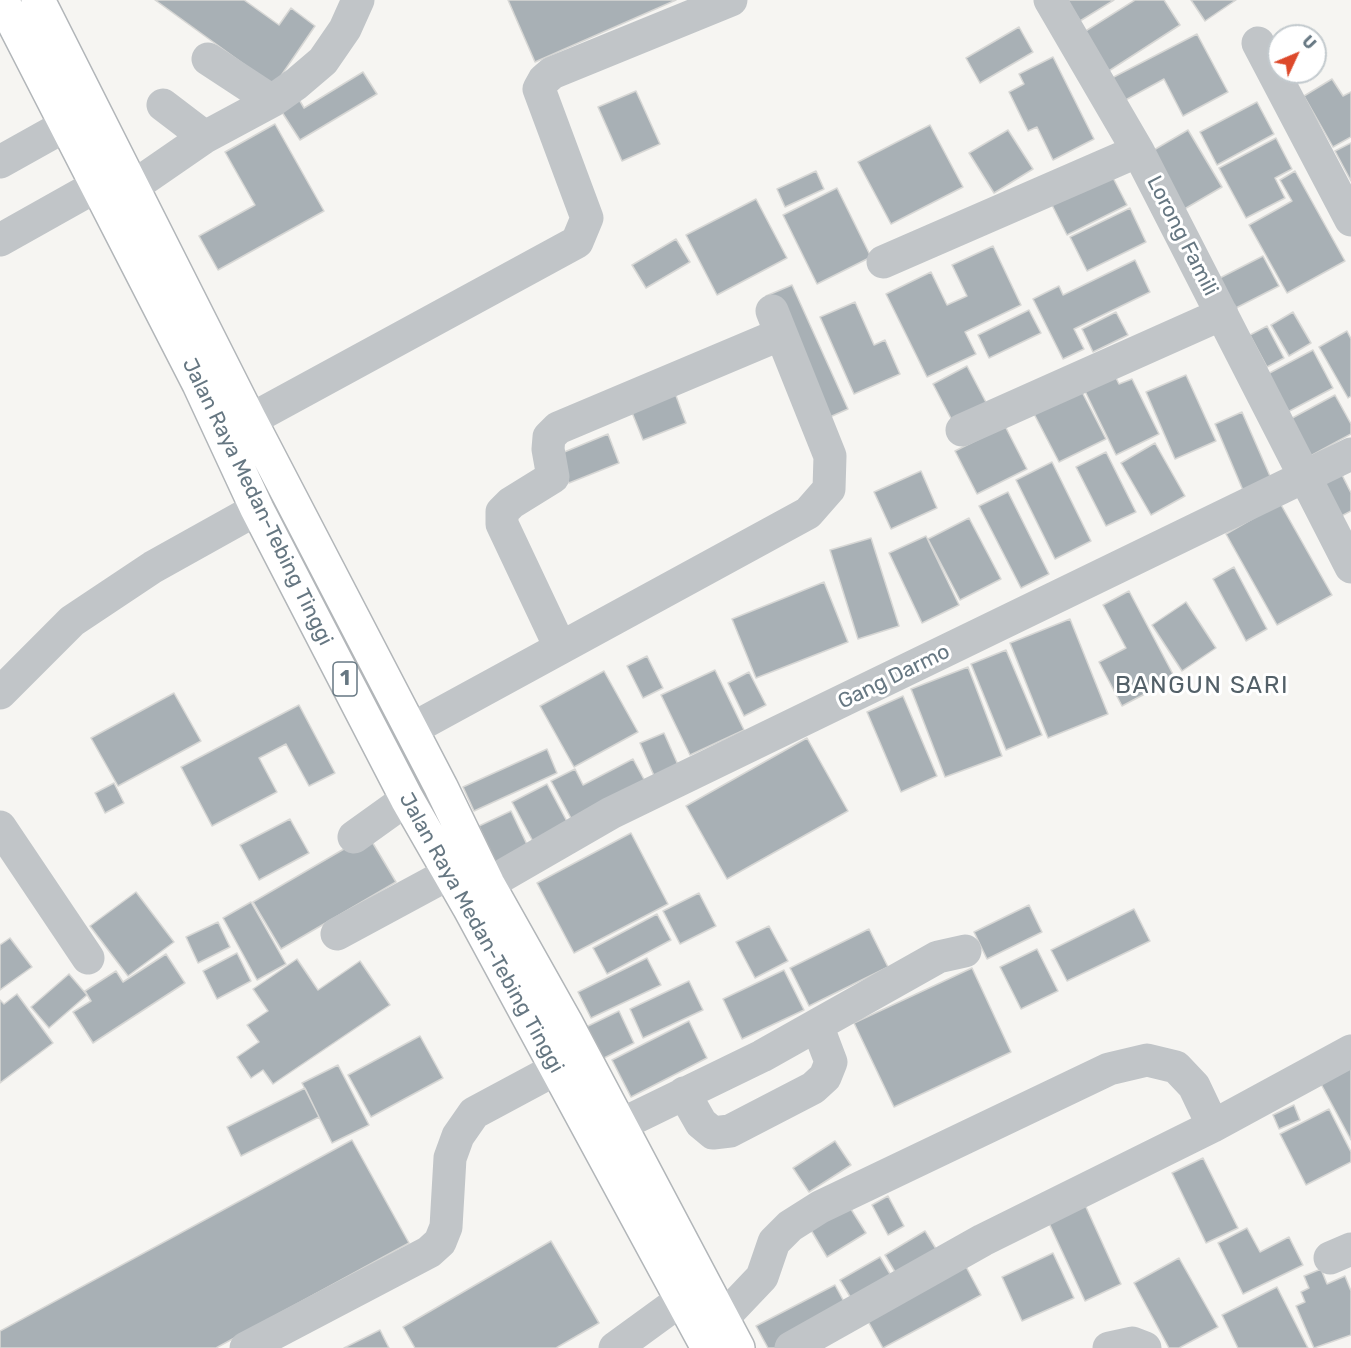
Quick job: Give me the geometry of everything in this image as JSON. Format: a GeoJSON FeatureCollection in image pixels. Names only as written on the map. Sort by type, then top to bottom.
{"type":"FeatureCollection","features":[{"type":"Feature","properties":{"kind":"highway","name":"Jalan Raya Medan-Tebing Tinggi"},"geometry":{"type":"LineString","coordinates":[[13,12],[199,384],[257,509],[408,799],[708,1348]]}},
{"type":"Feature","properties":{"kind":"highway","name":"Jalan Raya Medan-Tebing Tinggi"},"geometry":{"type":"LineString","coordinates":[[13,12],[134,186],[250,420],[412,729],[488,884],[620,1125],[738,1348]]}},
{"type":"Feature","properties":{"kind":"street"},"geometry":{"type":"LineString","coordinates":[[134,186],[205,137],[273,101],[324,61],[345,29],[358,0]]}},
{"type":"Feature","properties":{"kind":"street"},"geometry":{"type":"LineString","coordinates":[[250,420],[577,242],[587,218],[539,89],[544,80],[552,73],[731,0]]}},
{"type":"Feature","properties":{"kind":"street","name":"Lorong Famili"},"geometry":{"type":"LineString","coordinates":[[1050,0],[1138,151],[1351,567]]}},
{"type":"Feature","properties":{"kind":"street"},"geometry":{"type":"LineString","coordinates":[[1258,43],[1351,220]]}},
{"type":"Feature","properties":{"kind":"street"},"geometry":{"type":"LineString","coordinates":[[208,59],[273,101]]}},
{"type":"Feature","properties":{"kind":"street"},"geometry":{"type":"LineString","coordinates":[[163,105],[205,137]]}},
{"type":"Feature","properties":{"kind":"street"},"geometry":{"type":"LineString","coordinates":[[0,162],[68,124]]}},
{"type":"Feature","properties":{"kind":"street"},"geometry":{"type":"LineString","coordinates":[[883,262],[1138,151]]}},
{"type":"Feature","properties":{"kind":"street"},"geometry":{"type":"LineString","coordinates":[[0,240],[42,219],[98,185]]}},
{"type":"Feature","properties":{"kind":"street"},"geometry":{"type":"LineString","coordinates":[[962,430],[1222,314]]}},
{"type":"Feature","properties":{"kind":"street"},"geometry":{"type":"LineString","coordinates":[[412,729],[808,513],[829,489],[830,456],[777,323],[558,428],[549,437],[548,449],[552,477],[511,503],[502,512],[502,524],[560,647]]}},
{"type":"Feature","properties":{"kind":"street","name":"Gang Darmo"},"geometry":{"type":"LineString","coordinates":[[488,884],[611,813],[1351,454]]}},
{"type":"Feature","properties":{"kind":"street"},"geometry":{"type":"LineString","coordinates":[[0,693],[72,621],[153,567],[257,509]]}},
{"type":"Feature","properties":{"kind":"street"},"geometry":{"type":"LineString","coordinates":[[354,837],[408,799]]}},
{"type":"Feature","properties":{"kind":"street"},"geometry":{"type":"LineString","coordinates":[[0,827],[88,958]]}},
{"type":"Feature","properties":{"kind":"street"},"geometry":{"type":"LineString","coordinates":[[337,934],[450,873]]}},
{"type":"Feature","properties":{"kind":"street"},"geometry":{"type":"LineString","coordinates":[[620,1125],[762,1056],[938,957],[964,951]]}},
{"type":"Feature","properties":{"kind":"street"},"geometry":{"type":"LineString","coordinates":[[684,1093],[701,1123],[713,1133],[730,1131],[813,1088],[825,1077],[831,1062],[817,1025]]}},
{"type":"Feature","properties":{"kind":"street"},"geometry":{"type":"LineString","coordinates":[[791,1348],[982,1240],[1213,1126],[1351,1051]]}},
{"type":"Feature","properties":{"kind":"street"},"geometry":{"type":"LineString","coordinates":[[723,1318],[762,1277],[774,1242],[790,1226],[831,1202],[1109,1069],[1147,1060],[1176,1067],[1194,1086],[1213,1126]]}},
{"type":"Feature","properties":{"kind":"street"},"geometry":{"type":"LineString","coordinates":[[246,1348],[429,1252],[440,1242],[446,1227],[450,1158],[458,1136],[474,1113],[556,1069]]}},
{"type":"Feature","properties":{"kind":"street"},"geometry":{"type":"LineString","coordinates":[[615,1348],[681,1300]]}},
{"type":"Feature","properties":{"kind":"street"},"geometry":{"type":"LineString","coordinates":[[1109,1348],[1132,1343],[1145,1348]]}},
{"type":"Feature","properties":{"kind":"building"},"geometry":{"type":"Polygon","coordinates":[[[155,0],[244,0],[279,25],[291,8],[315,26],[274,86],[155,0]]]}},
{"type":"Feature","properties":{"kind":"building"},"geometry":{"type":"Polygon","coordinates":[[[508,0],[676,0],[535,62],[508,0]]]}},
{"type":"Feature","properties":{"kind":"building"},"geometry":{"type":"Polygon","coordinates":[[[1067,0],[1114,0],[1080,21],[1067,0]]]}},
{"type":"Feature","properties":{"kind":"building"},"geometry":{"type":"Polygon","coordinates":[[[1135,0],[1164,0],[1180,25],[1101,76],[1076,37],[1135,0]]]}},
{"type":"Feature","properties":{"kind":"building"},"geometry":{"type":"Polygon","coordinates":[[[1191,0],[1236,0],[1205,21],[1191,0]]]}},
{"type":"Feature","properties":{"kind":"building"},"geometry":{"type":"Polygon","coordinates":[[[1019,27],[1033,52],[980,83],[966,58],[1019,27]]]}},
{"type":"Feature","properties":{"kind":"building"},"geometry":{"type":"Polygon","coordinates":[[[1197,34],[1228,92],[1183,116],[1164,79],[1120,103],[1108,80],[1197,34]]]}},
{"type":"Feature","properties":{"kind":"building"},"geometry":{"type":"Polygon","coordinates":[[[1053,57],[1094,139],[1053,160],[1037,127],[1028,131],[1009,92],[1024,84],[1019,74],[1053,57]]]}},
{"type":"Feature","properties":{"kind":"building"},"geometry":{"type":"Polygon","coordinates":[[[363,72],[377,94],[300,140],[278,106],[297,96],[304,108],[363,72]]]}},
{"type":"Feature","properties":{"kind":"building"},"geometry":{"type":"Polygon","coordinates":[[[1332,79],[1343,96],[1351,92],[1351,137],[1333,147],[1304,96],[1332,79]]]}},
{"type":"Feature","properties":{"kind":"building"},"geometry":{"type":"Polygon","coordinates":[[[636,91],[660,144],[622,161],[598,107],[636,91]]]}},
{"type":"Feature","properties":{"kind":"building"},"geometry":{"type":"Polygon","coordinates":[[[1257,102],[1274,134],[1217,165],[1200,132],[1257,102]]]}},
{"type":"Feature","properties":{"kind":"building"},"geometry":{"type":"Polygon","coordinates":[[[275,124],[324,211],[218,270],[199,236],[255,205],[225,152],[275,124]]]}},
{"type":"Feature","properties":{"kind":"building"},"geometry":{"type":"Polygon","coordinates":[[[930,125],[963,187],[891,224],[858,162],[930,125]]]}},
{"type":"Feature","properties":{"kind":"building"},"geometry":{"type":"Polygon","coordinates":[[[1008,130],[1033,169],[994,193],[969,153],[1008,130]]]}},
{"type":"Feature","properties":{"kind":"building"},"geometry":{"type":"Polygon","coordinates":[[[1188,130],[1222,187],[1181,211],[1147,154],[1188,130]]]}},
{"type":"Feature","properties":{"kind":"building"},"geometry":{"type":"Polygon","coordinates":[[[1276,138],[1292,169],[1275,178],[1285,198],[1246,218],[1219,168],[1276,138]]]}},
{"type":"Feature","properties":{"kind":"building"},"geometry":{"type":"Polygon","coordinates":[[[1351,143],[1351,181],[1335,151],[1351,143]]]}},
{"type":"Feature","properties":{"kind":"building"},"geometry":{"type":"Polygon","coordinates":[[[1109,170],[1127,205],[1067,235],[1049,199],[1109,170]]]}},
{"type":"Feature","properties":{"kind":"building"},"geometry":{"type":"Polygon","coordinates":[[[816,171],[824,189],[785,207],[777,189],[816,171]]]}},
{"type":"Feature","properties":{"kind":"building"},"geometry":{"type":"Polygon","coordinates":[[[1295,171],[1345,261],[1287,293],[1249,225],[1292,201],[1280,180],[1295,171]]]}},
{"type":"Feature","properties":{"kind":"building"},"geometry":{"type":"Polygon","coordinates":[[[837,188],[871,257],[817,284],[783,215],[837,188]]]}},
{"type":"Feature","properties":{"kind":"building"},"geometry":{"type":"Polygon","coordinates":[[[756,199],[787,258],[717,295],[686,235],[756,199]]]}},
{"type":"Feature","properties":{"kind":"building"},"geometry":{"type":"Polygon","coordinates":[[[1130,208],[1146,242],[1087,271],[1070,237],[1130,208]]]}},
{"type":"Feature","properties":{"kind":"building"},"geometry":{"type":"Polygon","coordinates":[[[676,239],[690,262],[646,288],[632,265],[676,239]]]}},
{"type":"Feature","properties":{"kind":"building"},"geometry":{"type":"Polygon","coordinates":[[[993,246],[1021,305],[965,332],[976,354],[927,377],[886,294],[931,272],[947,305],[967,296],[952,265],[993,246]]]}},
{"type":"Feature","properties":{"kind":"building"},"geometry":{"type":"Polygon","coordinates":[[[1263,256],[1279,286],[1230,311],[1214,281],[1263,256]]]}},
{"type":"Feature","properties":{"kind":"building"},"geometry":{"type":"Polygon","coordinates":[[[1135,260],[1150,292],[1074,329],[1084,349],[1063,359],[1033,299],[1059,286],[1063,295],[1135,260]]]}},
{"type":"Feature","properties":{"kind":"building"},"geometry":{"type":"Polygon","coordinates":[[[792,285],[848,409],[823,420],[766,296],[792,285]]]}},
{"type":"Feature","properties":{"kind":"building"},"geometry":{"type":"Polygon","coordinates":[[[855,302],[874,345],[885,340],[900,374],[854,394],[820,317],[855,302]]]}},
{"type":"Feature","properties":{"kind":"building"},"geometry":{"type":"Polygon","coordinates":[[[1029,310],[1041,333],[989,358],[978,335],[1029,310]]]}},
{"type":"Feature","properties":{"kind":"building"},"geometry":{"type":"Polygon","coordinates":[[[1116,312],[1128,335],[1093,352],[1082,329],[1116,312]]]}},
{"type":"Feature","properties":{"kind":"building"},"geometry":{"type":"Polygon","coordinates":[[[1293,312],[1311,343],[1289,356],[1271,325],[1293,312]]]}},
{"type":"Feature","properties":{"kind":"building"},"geometry":{"type":"Polygon","coordinates":[[[1267,326],[1284,358],[1267,367],[1250,335],[1267,326]]]}},
{"type":"Feature","properties":{"kind":"building"},"geometry":{"type":"Polygon","coordinates":[[[1347,331],[1351,339],[1351,396],[1348,398],[1319,347],[1347,331]]]}},
{"type":"Feature","properties":{"kind":"building"},"geometry":{"type":"Polygon","coordinates":[[[1313,350],[1333,388],[1282,415],[1262,377],[1313,350]]]}},
{"type":"Feature","properties":{"kind":"building"},"geometry":{"type":"Polygon","coordinates":[[[967,366],[989,408],[955,426],[933,384],[967,366]]]}},
{"type":"Feature","properties":{"kind":"building"},"geometry":{"type":"Polygon","coordinates":[[[1112,370],[1119,384],[1132,379],[1159,434],[1116,455],[1082,385],[1112,370]]]}},
{"type":"Feature","properties":{"kind":"building"},"geometry":{"type":"Polygon","coordinates":[[[1186,375],[1216,441],[1175,459],[1146,392],[1186,375]]]}},
{"type":"Feature","properties":{"kind":"building"},"geometry":{"type":"Polygon","coordinates":[[[1079,386],[1106,439],[1059,462],[1032,410],[1079,386]]]}},
{"type":"Feature","properties":{"kind":"building"},"geometry":{"type":"Polygon","coordinates":[[[675,393],[686,423],[643,440],[631,410],[675,393]]]}},
{"type":"Feature","properties":{"kind":"building"},"geometry":{"type":"Polygon","coordinates":[[[1335,395],[1351,424],[1351,434],[1303,460],[1283,423],[1335,395]]]}},
{"type":"Feature","properties":{"kind":"building"},"geometry":{"type":"Polygon","coordinates":[[[1242,412],[1273,483],[1245,495],[1215,424],[1242,412]]]}},
{"type":"Feature","properties":{"kind":"building"},"geometry":{"type":"Polygon","coordinates":[[[1005,426],[1027,469],[977,494],[955,451],[1005,426]]]}},
{"type":"Feature","properties":{"kind":"building"},"geometry":{"type":"Polygon","coordinates":[[[608,434],[619,463],[569,483],[557,455],[608,434]]]}},
{"type":"Feature","properties":{"kind":"building"},"geometry":{"type":"Polygon","coordinates":[[[1155,443],[1185,496],[1151,515],[1121,463],[1155,443]]]}},
{"type":"Feature","properties":{"kind":"building"},"geometry":{"type":"Polygon","coordinates":[[[1106,452],[1136,512],[1106,526],[1076,467],[1106,452]]]}},
{"type":"Feature","properties":{"kind":"building"},"geometry":{"type":"Polygon","coordinates":[[[1052,462],[1091,541],[1055,559],[1016,480],[1052,462]]]}},
{"type":"Feature","properties":{"kind":"building"},"geometry":{"type":"Polygon","coordinates":[[[921,471],[937,508],[891,529],[874,492],[921,471]]]}},
{"type":"Feature","properties":{"kind":"building"},"geometry":{"type":"Polygon","coordinates":[[[1341,473],[1351,493],[1351,511],[1330,522],[1313,488],[1341,473]]]}},
{"type":"Feature","properties":{"kind":"building"},"geometry":{"type":"Polygon","coordinates":[[[1008,492],[1049,574],[1021,588],[979,506],[1008,492]]]}},
{"type":"Feature","properties":{"kind":"building"},"geometry":{"type":"Polygon","coordinates":[[[1280,503],[1332,595],[1277,625],[1226,534],[1280,503]]]}},
{"type":"Feature","properties":{"kind":"building"},"geometry":{"type":"Polygon","coordinates":[[[969,518],[1001,579],[960,600],[928,539],[969,518]]]}},
{"type":"Feature","properties":{"kind":"building"},"geometry":{"type":"Polygon","coordinates":[[[926,536],[959,605],[922,623],[889,553],[926,536]]]}},
{"type":"Feature","properties":{"kind":"building"},"geometry":{"type":"Polygon","coordinates":[[[871,538],[899,626],[858,639],[830,550],[871,538]]]}},
{"type":"Feature","properties":{"kind":"building"},"geometry":{"type":"Polygon","coordinates":[[[1234,567],[1267,629],[1246,641],[1213,579],[1234,567]]]}},
{"type":"Feature","properties":{"kind":"building"},"geometry":{"type":"Polygon","coordinates":[[[824,582],[848,642],[756,678],[732,619],[824,582]]]}},
{"type":"Feature","properties":{"kind":"building"},"geometry":{"type":"Polygon","coordinates":[[[1129,591],[1175,678],[1122,706],[1099,662],[1126,648],[1103,605],[1129,591]]]}},
{"type":"Feature","properties":{"kind":"building"},"geometry":{"type":"Polygon","coordinates":[[[1186,602],[1216,648],[1182,671],[1152,625],[1186,602]]]}},
{"type":"Feature","properties":{"kind":"building"},"geometry":{"type":"Polygon","coordinates":[[[1070,619],[1108,714],[1048,738],[1010,643],[1070,619]]]}},
{"type":"Feature","properties":{"kind":"building"},"geometry":{"type":"Polygon","coordinates":[[[1006,650],[1042,735],[1006,750],[971,664],[1006,650]]]}},
{"type":"Feature","properties":{"kind":"building"},"geometry":{"type":"Polygon","coordinates":[[[647,656],[663,688],[643,698],[627,666],[647,656]]]}},
{"type":"Feature","properties":{"kind":"building"},"geometry":{"type":"Polygon","coordinates":[[[968,667],[1002,756],[945,777],[911,689],[968,667]]]}},
{"type":"Feature","properties":{"kind":"building"},"geometry":{"type":"Polygon","coordinates":[[[715,670],[744,730],[690,755],[661,695],[715,670]]]}},
{"type":"Feature","properties":{"kind":"building"},"geometry":{"type":"Polygon","coordinates":[[[604,671],[638,732],[574,767],[540,706],[604,671]]]}},
{"type":"Feature","properties":{"kind":"building"},"geometry":{"type":"Polygon","coordinates":[[[749,672],[766,705],[744,716],[728,683],[749,672]]]}},
{"type":"Feature","properties":{"kind":"building"},"geometry":{"type":"Polygon","coordinates":[[[174,693],[201,741],[118,786],[91,738],[174,693]]]}},
{"type":"Feature","properties":{"kind":"building"},"geometry":{"type":"Polygon","coordinates":[[[903,696],[937,776],[901,792],[867,712],[903,696]]]}},
{"type":"Feature","properties":{"kind":"building"},"geometry":{"type":"Polygon","coordinates":[[[299,705],[335,773],[309,786],[286,744],[259,758],[277,792],[212,826],[181,767],[299,705]]]}},
{"type":"Feature","properties":{"kind":"building"},"geometry":{"type":"Polygon","coordinates":[[[664,733],[679,767],[655,778],[640,743],[664,733]]]}},
{"type":"Feature","properties":{"kind":"building"},"geometry":{"type":"Polygon","coordinates":[[[807,738],[848,811],[727,879],[686,806],[807,738]]]}},
{"type":"Feature","properties":{"kind":"building"},"geometry":{"type":"Polygon","coordinates":[[[547,749],[557,773],[474,811],[463,787],[547,749]]]}},
{"type":"Feature","properties":{"kind":"building"},"geometry":{"type":"Polygon","coordinates":[[[633,759],[647,785],[573,822],[551,781],[575,769],[583,785],[633,759]]]}},
{"type":"Feature","properties":{"kind":"building"},"geometry":{"type":"Polygon","coordinates":[[[114,783],[124,803],[105,813],[95,793],[114,783]]]}},
{"type":"Feature","properties":{"kind":"building"},"geometry":{"type":"Polygon","coordinates":[[[547,784],[572,831],[537,849],[512,802],[547,784]]]}},
{"type":"Feature","properties":{"kind":"building"},"geometry":{"type":"Polygon","coordinates":[[[511,811],[532,855],[499,869],[479,826],[511,811]]]}},
{"type":"Feature","properties":{"kind":"building"},"geometry":{"type":"Polygon","coordinates":[[[290,819],[309,853],[259,880],[240,845],[290,819]]]}},
{"type":"Feature","properties":{"kind":"building"},"geometry":{"type":"Polygon","coordinates":[[[631,833],[668,904],[574,953],[537,883],[631,833]]]}},
{"type":"Feature","properties":{"kind":"building"},"geometry":{"type":"Polygon","coordinates":[[[368,835],[396,882],[281,949],[253,902],[368,835]]]}},
{"type":"Feature","properties":{"kind":"building"},"geometry":{"type":"Polygon","coordinates":[[[136,892],[174,942],[128,976],[90,926],[136,892]]]}},
{"type":"Feature","properties":{"kind":"building"},"geometry":{"type":"Polygon","coordinates":[[[699,893],[716,926],[680,944],[663,911],[699,893]]]}},
{"type":"Feature","properties":{"kind":"building"},"geometry":{"type":"Polygon","coordinates":[[[251,902],[286,964],[257,980],[223,918],[251,902]]]}},
{"type":"Feature","properties":{"kind":"building"},"geometry":{"type":"Polygon","coordinates":[[[1029,905],[1042,932],[987,959],[974,932],[1029,905]]]}},
{"type":"Feature","properties":{"kind":"building"},"geometry":{"type":"Polygon","coordinates":[[[1134,909],[1150,941],[1067,981],[1051,950],[1134,909]]]}},
{"type":"Feature","properties":{"kind":"building"},"geometry":{"type":"Polygon","coordinates":[[[657,914],[671,940],[607,974],[593,948],[657,914]]]}},
{"type":"Feature","properties":{"kind":"building"},"geometry":{"type":"Polygon","coordinates":[[[218,922],[230,947],[198,963],[186,937],[218,922]]]}},
{"type":"Feature","properties":{"kind":"building"},"geometry":{"type":"Polygon","coordinates":[[[769,926],[788,961],[755,978],[736,942],[769,926]]]}},
{"type":"Feature","properties":{"kind":"building"},"geometry":{"type":"Polygon","coordinates":[[[869,929],[888,967],[809,1006],[790,968],[869,929]]]}},
{"type":"Feature","properties":{"kind":"building"},"geometry":{"type":"Polygon","coordinates":[[[10,938],[32,967],[0,990],[0,945],[10,938]]]}},
{"type":"Feature","properties":{"kind":"building"},"geometry":{"type":"Polygon","coordinates":[[[1037,949],[1058,991],[1021,1009],[1000,967],[1037,949]]]}},
{"type":"Feature","properties":{"kind":"building"},"geometry":{"type":"Polygon","coordinates":[[[237,953],[251,981],[217,999],[203,971],[237,953]]]}},
{"type":"Feature","properties":{"kind":"building"},"geometry":{"type":"Polygon","coordinates":[[[166,954],[185,983],[93,1043],[73,1012],[91,1001],[85,991],[116,971],[123,982],[166,954]]]}},
{"type":"Feature","properties":{"kind":"building"},"geometry":{"type":"Polygon","coordinates":[[[647,958],[661,985],[591,1018],[578,992],[647,958]]]}},
{"type":"Feature","properties":{"kind":"building"},"geometry":{"type":"Polygon","coordinates":[[[297,959],[318,990],[360,961],[390,1005],[273,1084],[263,1070],[251,1078],[237,1057],[259,1042],[247,1025],[268,1011],[253,989],[297,959]]]}},
{"type":"Feature","properties":{"kind":"building"},"geometry":{"type":"Polygon","coordinates":[[[972,968],[1011,1052],[894,1107],[854,1023],[972,968]]]}},
{"type":"Feature","properties":{"kind":"building"},"geometry":{"type":"Polygon","coordinates":[[[784,970],[804,1010],[742,1039],[723,999],[784,970]]]}},
{"type":"Feature","properties":{"kind":"building"},"geometry":{"type":"Polygon","coordinates":[[[69,974],[87,995],[49,1028],[31,1007],[69,974]]]}},
{"type":"Feature","properties":{"kind":"building"},"geometry":{"type":"Polygon","coordinates":[[[689,981],[703,1010],[643,1038],[630,1009],[689,981]]]}},
{"type":"Feature","properties":{"kind":"building"},"geometry":{"type":"Polygon","coordinates":[[[17,994],[53,1043],[0,1083],[0,1000],[4,1004],[17,994]]]}},
{"type":"Feature","properties":{"kind":"building"},"geometry":{"type":"Polygon","coordinates":[[[619,1011],[634,1043],[602,1059],[586,1027],[619,1011]]]}},
{"type":"Feature","properties":{"kind":"building"},"geometry":{"type":"Polygon","coordinates":[[[689,1021],[707,1058],[631,1097],[612,1060],[689,1021]]]}},
{"type":"Feature","properties":{"kind":"building"},"geometry":{"type":"Polygon","coordinates":[[[420,1036],[443,1078],[371,1117],[348,1075],[420,1036]]]}},
{"type":"Feature","properties":{"kind":"building"},"geometry":{"type":"Polygon","coordinates":[[[338,1065],[369,1125],[332,1143],[302,1083],[338,1065]]]}},
{"type":"Feature","properties":{"kind":"building"},"geometry":{"type":"Polygon","coordinates":[[[1351,1068],[1351,1140],[1321,1084],[1351,1068]]]}},
{"type":"Feature","properties":{"kind":"building"},"geometry":{"type":"Polygon","coordinates":[[[305,1088],[319,1117],[241,1156],[227,1127],[305,1088]]]}},
{"type":"Feature","properties":{"kind":"building"},"geometry":{"type":"Polygon","coordinates":[[[1294,1105],[1300,1120],[1279,1129],[1273,1115],[1294,1105]]]}},
{"type":"Feature","properties":{"kind":"building"},"geometry":{"type":"Polygon","coordinates":[[[1329,1109],[1351,1152],[1351,1162],[1306,1185],[1280,1134],[1329,1109]]]}},
{"type":"Feature","properties":{"kind":"building"},"geometry":{"type":"Polygon","coordinates":[[[352,1140],[409,1243],[216,1348],[0,1348],[0,1331],[352,1140]]]}},
{"type":"Feature","properties":{"kind":"building"},"geometry":{"type":"Polygon","coordinates":[[[835,1141],[851,1165],[809,1192],[793,1168],[835,1141]]]}},
{"type":"Feature","properties":{"kind":"building"},"geometry":{"type":"Polygon","coordinates":[[[1203,1158],[1238,1228],[1206,1243],[1172,1173],[1203,1158]]]}},
{"type":"Feature","properties":{"kind":"building"},"geometry":{"type":"Polygon","coordinates":[[[888,1196],[904,1226],[888,1235],[872,1205],[888,1196]]]}},
{"type":"Feature","properties":{"kind":"building"},"geometry":{"type":"Polygon","coordinates":[[[1085,1205],[1121,1284],[1085,1301],[1048,1221],[1085,1205]]]}},
{"type":"Feature","properties":{"kind":"building"},"geometry":{"type":"Polygon","coordinates":[[[849,1206],[866,1233],[827,1257],[811,1230],[849,1206]]]}},
{"type":"Feature","properties":{"kind":"building"},"geometry":{"type":"Polygon","coordinates":[[[1247,1228],[1260,1252],[1289,1237],[1303,1265],[1243,1294],[1218,1243],[1247,1228]]]}},
{"type":"Feature","properties":{"kind":"building"},"geometry":{"type":"Polygon","coordinates":[[[925,1231],[941,1257],[901,1282],[885,1255],[925,1231]]]}},
{"type":"Feature","properties":{"kind":"building"},"geometry":{"type":"Polygon","coordinates":[[[551,1241],[599,1323],[556,1348],[415,1348],[403,1327],[551,1241]]]}},
{"type":"Feature","properties":{"kind":"building"},"geometry":{"type":"Polygon","coordinates":[[[1053,1253],[1074,1298],[1022,1321],[1002,1277],[1053,1253]]]}},
{"type":"Feature","properties":{"kind":"building"},"geometry":{"type":"Polygon","coordinates":[[[880,1257],[896,1284],[857,1308],[840,1280],[880,1257]]]}},
{"type":"Feature","properties":{"kind":"building"},"geometry":{"type":"Polygon","coordinates":[[[1179,1258],[1218,1327],[1179,1348],[1169,1348],[1134,1283],[1179,1258]]]}},
{"type":"Feature","properties":{"kind":"building"},"geometry":{"type":"Polygon","coordinates":[[[963,1261],[981,1295],[883,1348],[864,1314],[963,1261]]]}},
{"type":"Feature","properties":{"kind":"building"},"geometry":{"type":"Polygon","coordinates":[[[1321,1269],[1327,1284],[1345,1276],[1351,1291],[1351,1335],[1314,1348],[1296,1306],[1305,1302],[1301,1292],[1309,1288],[1304,1276],[1321,1269]]]}},
{"type":"Feature","properties":{"kind":"building"},"geometry":{"type":"Polygon","coordinates":[[[835,1285],[850,1313],[783,1348],[768,1348],[756,1326],[835,1285]]]}},
{"type":"Feature","properties":{"kind":"building"},"geometry":{"type":"Polygon","coordinates":[[[1277,1287],[1308,1348],[1238,1348],[1222,1315],[1277,1287]]]}},
{"type":"Feature","properties":{"kind":"building"},"geometry":{"type":"Polygon","coordinates":[[[380,1330],[389,1348],[344,1348],[380,1330]]]}},
{"type":"Feature","properties":{"kind":"district","name":"BANGUN SARI"},"geometry":{"type":"Point","coordinates":[1202,686]}}]}
